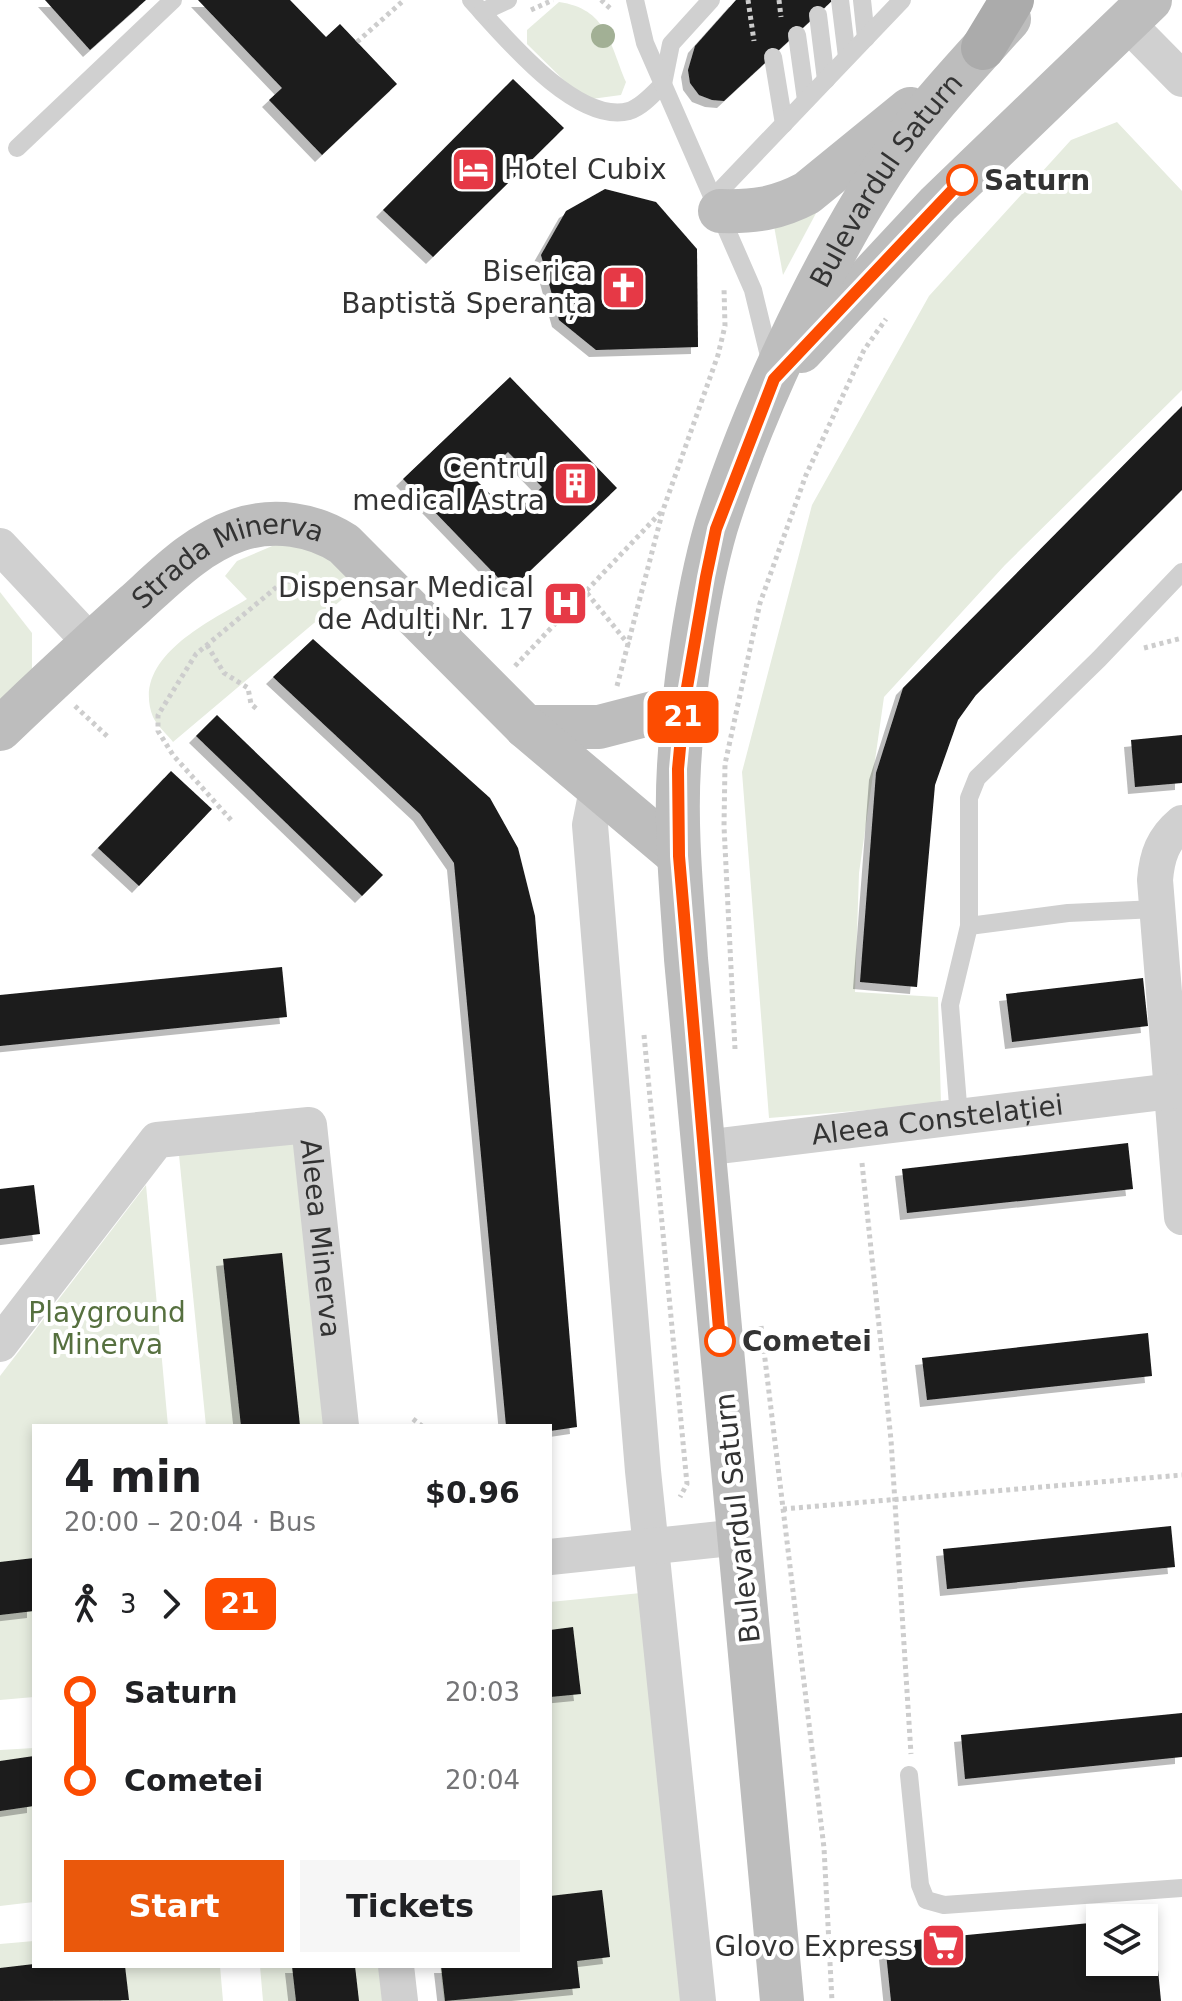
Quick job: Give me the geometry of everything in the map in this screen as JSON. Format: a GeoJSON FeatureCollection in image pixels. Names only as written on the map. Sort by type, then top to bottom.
{"type":"FeatureCollection","features":[{"type":"Feature","properties":{"kind":"main road"},"geometry":{"type":"LineString","coordinates":[[983,48],[1012,0]]}},
{"type":"Feature","properties":{"kind":"main road","name":"Bulevardul Saturn"},"geometry":{"type":"LineString","coordinates":[[782,2001],[679,856],[678,769],[684,705],[716,529],[774,379],[833,258],[883,171],[950,85],[1026,0]]}},
{"type":"Feature","properties":{"kind":"main road","name":"Bulevardul Saturn"},"geometry":{"type":"LineString","coordinates":[[774,379],[938,204],[1139,11]]}},
{"type":"Feature","properties":{"kind":"main road"},"geometry":{"type":"LineString","coordinates":[[717,204],[769,209],[807,193],[909,109],[950,85]]}},
{"type":"Feature","properties":{"kind":"main road","name":"Strada Minerva"},"geometry":{"type":"LineString","coordinates":[[0,729],[196,550],[239,529],[271,524],[302,525],[327,533],[344,544],[526,727],[594,805],[679,856]]}},
{"type":"Feature","properties":{"kind":"main road"},"geometry":{"type":"LineString","coordinates":[[526,727],[599,727],[684,705]]}},
{"type":"Feature","properties":{"kind":"street"},"geometry":{"type":"LineString","coordinates":[[1139,11],[1182,79]]}},
{"type":"Feature","properties":{"kind":"street"},"geometry":{"type":"LineString","coordinates":[[0,546],[91,643]]}},
{"type":"Feature","properties":{"kind":"street"},"geometry":{"type":"LineString","coordinates":[[594,805],[652,1549],[698,2001]]}},
{"type":"Feature","properties":{"kind":"street"},"geometry":{"type":"LineString","coordinates":[[1182,823],[1169,833],[1157,856],[1157,909],[1182,1217]]}},
{"type":"Feature","properties":{"kind":"street","name":"Aleea Constelației"},"geometry":{"type":"LineString","coordinates":[[703,1148],[1172,1091]]}},
{"type":"Feature","properties":{"kind":"street","name":"Aleea Minerva"},"geometry":{"type":"LineString","coordinates":[[0,1344],[157,1140],[309,1125],[341,1424]]}},
{"type":"Feature","properties":{"kind":"street"},"geometry":{"type":"LineString","coordinates":[[552,1557],[652,1549],[740,1537]]}},
{"type":"Feature","properties":{"kind":"street"},"geometry":{"type":"LineString","coordinates":[[396,1968],[400,2001]]}},
{"type":"Feature","properties":{"kind":"lane"},"geometry":{"type":"LineString","coordinates":[[17,148],[173,0]]}},
{"type":"Feature","properties":{"kind":"lane"},"geometry":{"type":"LineString","coordinates":[[477,6],[508,0]]}},
{"type":"Feature","properties":{"kind":"lane"},"geometry":{"type":"LineString","coordinates":[[635,0],[645,43],[753,290],[774,379]]}},
{"type":"Feature","properties":{"kind":"lane"},"geometry":{"type":"LineString","coordinates":[[477,6],[556,86],[589,108],[629,111],[663,84],[671,44],[711,0]]}},
{"type":"Feature","properties":{"kind":"lane"},"geometry":{"type":"LineString","coordinates":[[840,0],[847,57]]}},
{"type":"Feature","properties":{"kind":"lane"},"geometry":{"type":"LineString","coordinates":[[862,0],[866,38]]}},
{"type":"Feature","properties":{"kind":"lane"},"geometry":{"type":"LineString","coordinates":[[717,204],[784,124],[866,38],[893,4]]}},
{"type":"Feature","properties":{"kind":"lane"},"geometry":{"type":"LineString","coordinates":[[818,15],[826,80]]}},
{"type":"Feature","properties":{"kind":"lane"},"geometry":{"type":"LineString","coordinates":[[797,35],[806,100]]}},
{"type":"Feature","properties":{"kind":"lane"},"geometry":{"type":"LineString","coordinates":[[773,57],[784,124]]}},
{"type":"Feature","properties":{"kind":"lane"},"geometry":{"type":"LineString","coordinates":[[959,1117],[950,1005],[969,926],[969,798],[977,778],[1099,659],[1182,572]]}},
{"type":"Feature","properties":{"kind":"lane"},"geometry":{"type":"LineString","coordinates":[[969,926],[1068,913],[1157,909]]}},
{"type":"Feature","properties":{"kind":"lane"},"geometry":{"type":"LineString","coordinates":[[909,1775],[920,1885],[926,1900],[944,1905],[1182,1888]]}},
{"type":"Feature","properties":{"kind":"path"},"geometry":{"type":"LineString","coordinates":[[357,42],[404,0]]}},
{"type":"Feature","properties":{"kind":"path"},"geometry":{"type":"LineString","coordinates":[[612,691],[618,685],[629,646],[663,510],[718,355],[725,326],[724,276]]}},
{"type":"Feature","properties":{"kind":"path"},"geometry":{"type":"LineString","coordinates":[[736,1065],[724,826],[725,764],[760,603],[806,475],[864,350],[887,317]]}},
{"type":"Feature","properties":{"kind":"path"},"geometry":{"type":"LineString","coordinates":[[510,671],[663,510]]}},
{"type":"Feature","properties":{"kind":"path"},"geometry":{"type":"LineString","coordinates":[[231,820],[173,755],[158,731],[158,715],[196,654],[284,581],[318,581],[342,596]]}},
{"type":"Feature","properties":{"kind":"path"},"geometry":{"type":"LineString","coordinates":[[587,593],[629,646]]}},
{"type":"Feature","properties":{"kind":"path"},"geometry":{"type":"LineString","coordinates":[[207,645],[224,673],[248,688],[251,704],[258,710]]}},
{"type":"Feature","properties":{"kind":"path"},"geometry":{"type":"LineString","coordinates":[[858,1130],[891,1440],[892,1497],[913,1744],[909,1775]]}},
{"type":"Feature","properties":{"kind":"path"},"geometry":{"type":"LineString","coordinates":[[760,1317],[824,1848],[832,2001]]}},
{"type":"Feature","properties":{"kind":"path"},"geometry":{"type":"LineString","coordinates":[[413,1419],[419,1424]]}},
{"type":"Feature","properties":{"kind":"path"},"geometry":{"type":"LineString","coordinates":[[783,1509],[892,1497],[1182,1475]]}},
{"type":"Feature","properties":{"kind":"green space"},"geometry":{"type":"Polygon","coordinates":[[[559,2],[587,12],[604,30],[626,82],[621,95],[584,100],[527,44],[527,30],[559,2]]]}},
{"type":"Feature","properties":{"kind":"green space"},"geometry":{"type":"Polygon","coordinates":[[[1117,122],[1182,191],[1182,390],[1005,565],[884,697],[859,873],[855,992],[938,997],[941,1104],[769,1118],[742,772],[812,505],[929,296],[1071,140],[1117,122]]]}},
{"type":"Feature","properties":{"kind":"green space"},"geometry":{"type":"Polygon","coordinates":[[[822,202],[783,275],[774,226],[822,202]]]}},
{"type":"Feature","properties":{"kind":"green space"},"geometry":{"type":"Polygon","coordinates":[[[291,538],[320,545],[359,585],[173,742],[153,717],[149,696],[153,677],[177,644],[247,599],[225,576],[237,561],[291,538]]]}},
{"type":"Feature","properties":{"kind":"green space"},"geometry":{"type":"Polygon","coordinates":[[[0,592],[32,633],[32,675],[0,706],[0,592]]]}},
{"type":"Feature","properties":{"kind":"green space"},"geometry":{"type":"Polygon","coordinates":[[[301,1143],[329,1424],[206,1424],[179,1155],[301,1143]]]}},
{"type":"Feature","properties":{"kind":"green space","name":"Playground Minerva"},"geometry":{"type":"Polygon","coordinates":[[[146,1185],[168,1424],[32,1424],[32,1697],[0,1700],[0,1376],[146,1185]]]}},
{"type":"Feature","properties":{"kind":"green space"},"geometry":{"type":"Polygon","coordinates":[[[641,1593],[682,2001],[444,2001],[440,1968],[552,1968],[552,1602],[641,1593]]]}},
{"type":"Feature","properties":{"kind":"green space"},"geometry":{"type":"Polygon","coordinates":[[[32,1748],[32,1902],[0,1906],[0,1750],[32,1748]]]}},
{"type":"Feature","properties":{"kind":"green space"},"geometry":{"type":"Polygon","coordinates":[[[32,1941],[32,1968],[220,1968],[223,2001],[0,2001],[0,1944],[32,1941]]]}},
{"type":"Feature","properties":{"kind":"green space"},"geometry":{"type":"Polygon","coordinates":[[[260,1968],[383,1968],[386,2001],[263,2001],[260,1968]]]}},
{"type":"Feature","properties":{"kind":"building"},"geometry":{"type":"Polygon","coordinates":[[[45,0],[146,0],[90,50],[45,0]]]}},
{"type":"Feature","properties":{"kind":"building"},"geometry":{"type":"Polygon","coordinates":[[[198,0],[290,0],[326,37],[340,24],[397,84],[322,155],[269,100],[282,88],[198,0]]]}},
{"type":"Feature","properties":{"kind":"building"},"geometry":{"type":"Polygon","coordinates":[[[736,0],[833,0],[724,101],[712,100],[699,95],[690,83],[688,70],[695,46],[736,0]]]}},
{"type":"Feature","properties":{"kind":"building","name":"Hotel Cubix"},"geometry":{"type":"Polygon","coordinates":[[[513,79],[564,128],[433,257],[383,210],[513,79]]]}},
{"type":"Feature","properties":{"kind":"building","name":"Biserica Baptistă Speranța"},"geometry":{"type":"Polygon","coordinates":[[[605,189],[656,202],[697,249],[698,347],[596,350],[559,320],[541,255],[566,211],[605,189]]]}},
{"type":"Feature","properties":{"kind":"building","name":"Centrul medical Astra"},"geometry":{"type":"Polygon","coordinates":[[[510,377],[617,488],[510,590],[403,479],[510,377]],[[508,452],[477,481],[512,516],[542,487],[508,452]]]}},
{"type":"Feature","properties":{"kind":"building"},"geometry":{"type":"Polygon","coordinates":[[[1182,406],[1182,490],[976,695],[958,720],[935,785],[917,987],[860,982],[876,773],[903,688],[1182,406]]]}},
{"type":"Feature","properties":{"kind":"building"},"geometry":{"type":"Polygon","coordinates":[[[313,639],[490,798],[518,848],[535,916],[577,1427],[552,1431],[552,1424],[506,1424],[454,863],[420,814],[273,677],[313,639]]]}},
{"type":"Feature","properties":{"kind":"building"},"geometry":{"type":"Polygon","coordinates":[[[217,715],[383,875],[362,896],[196,736],[217,715]]]}},
{"type":"Feature","properties":{"kind":"building"},"geometry":{"type":"Polygon","coordinates":[[[1182,735],[1182,783],[1135,787],[1131,740],[1182,735]]]}},
{"type":"Feature","properties":{"kind":"building"},"geometry":{"type":"Polygon","coordinates":[[[171,771],[212,809],[139,886],[98,848],[171,771]]]}},
{"type":"Feature","properties":{"kind":"building"},"geometry":{"type":"Polygon","coordinates":[[[282,967],[287,1017],[0,1046],[0,995],[282,967]]]}},
{"type":"Feature","properties":{"kind":"building"},"geometry":{"type":"Polygon","coordinates":[[[1143,978],[1148,1026],[1012,1042],[1006,994],[1143,978]]]}},
{"type":"Feature","properties":{"kind":"building"},"geometry":{"type":"Polygon","coordinates":[[[1128,1143],[1133,1189],[907,1213],[902,1169],[1128,1143]]]}},
{"type":"Feature","properties":{"kind":"building"},"geometry":{"type":"Polygon","coordinates":[[[34,1185],[40,1234],[0,1239],[0,1189],[34,1185]]]}},
{"type":"Feature","properties":{"kind":"building"},"geometry":{"type":"Polygon","coordinates":[[[282,1253],[300,1424],[241,1424],[223,1259],[282,1253]]]}},
{"type":"Feature","properties":{"kind":"building"},"geometry":{"type":"Polygon","coordinates":[[[1148,1333],[1152,1376],[927,1400],[922,1358],[1148,1333]]]}},
{"type":"Feature","properties":{"kind":"building"},"geometry":{"type":"Polygon","coordinates":[[[1171,1526],[1175,1567],[947,1589],[943,1549],[1171,1526]]]}},
{"type":"Feature","properties":{"kind":"building"},"geometry":{"type":"Polygon","coordinates":[[[32,1558],[32,1611],[0,1615],[0,1562],[32,1558]]]}},
{"type":"Feature","properties":{"kind":"building"},"geometry":{"type":"Polygon","coordinates":[[[573,1627],[581,1694],[552,1697],[552,1630],[573,1627]]]}},
{"type":"Feature","properties":{"kind":"building"},"geometry":{"type":"Polygon","coordinates":[[[1182,1713],[1182,1757],[965,1779],[961,1735],[1182,1713]]]}},
{"type":"Feature","properties":{"kind":"building"},"geometry":{"type":"Polygon","coordinates":[[[32,1756],[32,1806],[0,1811],[0,1761],[32,1756]]]}},
{"type":"Feature","properties":{"kind":"building"},"geometry":{"type":"Polygon","coordinates":[[[602,1890],[610,1957],[577,1961],[580,1988],[445,2001],[441,1968],[552,1968],[552,1896],[602,1890]]]}},
{"type":"Feature","properties":{"kind":"building"},"geometry":{"type":"Polygon","coordinates":[[[1086,1923],[1086,1976],[1158,1976],[1158,1970],[1161,2001],[891,2001],[885,1943],[1086,1923]]]}},
{"type":"Feature","properties":{"kind":"building"},"geometry":{"type":"Polygon","coordinates":[[[32,1964],[32,1968],[125,1968],[129,2000],[0,2001],[0,1968],[32,1964]]]}},
{"type":"Feature","properties":{"kind":"building"},"geometry":{"type":"Polygon","coordinates":[[[292,1968],[355,1968],[359,2001],[296,2001],[292,1968]]]}},
{"type":"Feature","properties":{"kind":"bus line","name":"21"},"geometry":{"type":"LineString","coordinates":[[720,1341],[686,959],[679,856],[678,769],[684,705],[716,529],[774,379],[962,180]]}},
{"type":"Feature","properties":{"kind":"place","name":"Hotel Cubix"},"geometry":{"type":"Point","coordinates":[473,169]}},
{"type":"Feature","properties":{"kind":"place","name":"Saturn"},"geometry":{"type":"Point","coordinates":[962,180]}},
{"type":"Feature","properties":{"kind":"place","name":"Biserica Baptistă Speranța"},"geometry":{"type":"Point","coordinates":[624,287]}},
{"type":"Feature","properties":{"kind":"place","name":"Centrul medical Astra"},"geometry":{"type":"Point","coordinates":[576,484]}},
{"type":"Feature","properties":{"kind":"place","name":"Dispensar Medical de Adulți Nr. 17"},"geometry":{"type":"Point","coordinates":[565,603]}},
{"type":"Feature","properties":{"kind":"place","name":"Cometei"},"geometry":{"type":"Point","coordinates":[720,1341]}},
{"type":"Feature","properties":{"kind":"place","name":"Glovo Express"},"geometry":{"type":"Point","coordinates":[944,1946]}}]}
